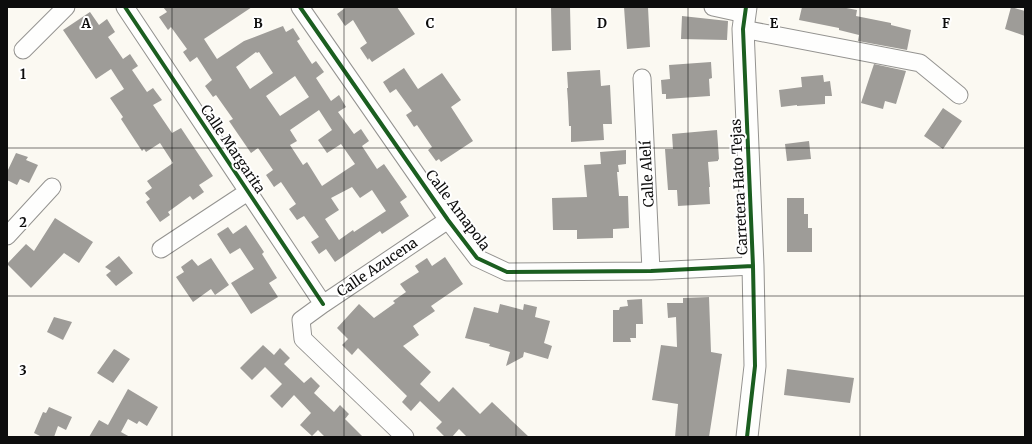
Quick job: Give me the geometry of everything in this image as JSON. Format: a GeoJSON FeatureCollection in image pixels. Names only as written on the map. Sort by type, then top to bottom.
{"type":"FeatureCollection","features":[{"type":"Feature","properties":{"kind":"street"},"geometry":{"type":"LineString","coordinates":[[23,50],[66,7]]}},
{"type":"Feature","properties":{"kind":"street","name":"Calle Margarita"},"geometry":{"type":"LineString","coordinates":[[125,7],[323,304]]}},
{"type":"Feature","properties":{"kind":"street","name":"Calle Amapola"},"geometry":{"type":"LineString","coordinates":[[300,7],[448,220],[478,258],[507,272],[651,270],[754,266]]}},
{"type":"Feature","properties":{"kind":"street"},"geometry":{"type":"LineString","coordinates":[[712,7],[744,17],[920,63],[959,95]]}},
{"type":"Feature","properties":{"kind":"street","name":"Carretera Hato Tejas"},"geometry":{"type":"LineString","coordinates":[[744,17],[754,266],[755,366],[746,437]]}},
{"type":"Feature","properties":{"kind":"street","name":"Calle Alelí"},"geometry":{"type":"LineString","coordinates":[[642,78],[651,270]]}},
{"type":"Feature","properties":{"kind":"street"},"geometry":{"type":"LineString","coordinates":[[7,236],[52,188]]}},
{"type":"Feature","properties":{"kind":"street"},"geometry":{"type":"LineString","coordinates":[[161,249],[249,191]]}},
{"type":"Feature","properties":{"kind":"street","name":"Calle Azucena"},"geometry":{"type":"LineString","coordinates":[[405,437],[303,339],[301,320],[448,220]]}},
{"type":"Feature","properties":{"kind":"building"},"geometry":{"type":"Polygon","coordinates":[[[163,7],[252,7],[204,39],[217,59],[244,41],[283,26],[286,32],[293,28],[300,39],[297,41],[312,64],[316,61],[324,72],[316,78],[331,101],[339,95],[346,107],[338,112],[354,134],[361,129],[369,141],[362,146],[377,169],[384,164],[407,197],[400,202],[409,216],[382,234],[380,231],[335,262],[326,249],[319,254],[311,242],[319,237],[304,216],[297,220],[289,209],[296,204],[281,182],[274,187],[266,175],[273,170],[258,148],[251,153],[229,121],[233,119],[216,95],[213,97],[205,86],[212,80],[197,57],[190,62],[183,52],[187,49],[171,27],[168,30],[159,17],[167,12],[163,7]],[[256,52],[236,67],[250,89],[273,73],[259,52],[256,52]],[[295,76],[266,96],[280,116],[309,97],[295,76]],[[319,110],[290,130],[297,141],[290,145],[303,165],[307,162],[322,186],[355,164],[341,144],[327,153],[318,140],[332,130],[319,110]],[[352,187],[331,198],[339,210],[325,219],[339,240],[386,211],[372,190],[360,198],[352,187]]]}},
{"type":"Feature","properties":{"kind":"building"},"geometry":{"type":"Polygon","coordinates":[[[344,7],[397,7],[415,34],[372,62],[369,58],[368,60],[360,48],[367,43],[353,20],[345,26],[337,14],[345,8],[344,7]]]}},
{"type":"Feature","properties":{"kind":"building"},"geometry":{"type":"Polygon","coordinates":[[[551,7],[570,7],[571,50],[552,51],[551,7]]]}},
{"type":"Feature","properties":{"kind":"building"},"geometry":{"type":"Polygon","coordinates":[[[624,7],[648,7],[650,47],[627,49],[624,7]]]}},
{"type":"Feature","properties":{"kind":"building"},"geometry":{"type":"Polygon","coordinates":[[[802,7],[841,7],[857,10],[856,16],[891,23],[891,25],[911,30],[907,50],[858,41],[859,35],[839,30],[839,28],[799,20],[802,7]]]}},
{"type":"Feature","properties":{"kind":"building"},"geometry":{"type":"Polygon","coordinates":[[[1011,7],[1025,11],[1025,36],[1005,29],[1011,7]]]}},
{"type":"Feature","properties":{"kind":"building"},"geometry":{"type":"Polygon","coordinates":[[[90,12],[99,25],[107,19],[115,32],[108,37],[123,59],[130,54],[138,66],[132,70],[147,92],[153,88],[162,100],[153,105],[172,133],[181,128],[213,176],[199,185],[204,192],[193,200],[190,196],[168,212],[170,215],[160,222],[146,202],[150,199],[145,193],[152,188],[147,181],[173,163],[160,143],[146,152],[144,149],[142,151],[121,119],[123,117],[110,98],[124,89],[111,69],[96,79],[63,30],[90,12]]]}},
{"type":"Feature","properties":{"kind":"building"},"geometry":{"type":"Polygon","coordinates":[[[682,16],[728,21],[727,40],[681,39],[682,16]]]}},
{"type":"Feature","properties":{"kind":"building"},"geometry":{"type":"Polygon","coordinates":[[[711,62],[712,78],[709,79],[710,96],[666,99],[666,94],[662,94],[661,80],[670,79],[669,65],[711,62]]]}},
{"type":"Feature","properties":{"kind":"building"},"geometry":{"type":"Polygon","coordinates":[[[874,64],[906,71],[896,104],[885,101],[883,109],[861,103],[874,64]]]}},
{"type":"Feature","properties":{"kind":"building"},"geometry":{"type":"Polygon","coordinates":[[[404,68],[418,89],[442,73],[461,100],[451,107],[473,141],[441,162],[439,159],[436,161],[428,150],[432,147],[417,125],[414,127],[406,115],[412,111],[396,89],[390,93],[383,82],[404,68]]]}},
{"type":"Feature","properties":{"kind":"building"},"geometry":{"type":"Polygon","coordinates":[[[600,70],[601,86],[610,85],[612,124],[603,124],[604,140],[571,142],[567,72],[600,70]]]}},
{"type":"Feature","properties":{"kind":"building"},"geometry":{"type":"Polygon","coordinates":[[[823,75],[824,82],[830,81],[832,96],[825,96],[825,104],[781,107],[779,90],[802,87],[801,77],[823,75]]]}},
{"type":"Feature","properties":{"kind":"building"},"geometry":{"type":"Polygon","coordinates":[[[943,108],[962,121],[943,149],[924,136],[943,108]]]}},
{"type":"Feature","properties":{"kind":"building"},"geometry":{"type":"Polygon","coordinates":[[[717,130],[719,159],[718,161],[708,162],[710,204],[678,206],[677,190],[668,190],[665,149],[673,149],[672,134],[717,130]]]}},
{"type":"Feature","properties":{"kind":"building"},"geometry":{"type":"Polygon","coordinates":[[[809,141],[811,159],[787,161],[785,144],[809,141]]]}},
{"type":"Feature","properties":{"kind":"building"},"geometry":{"type":"Polygon","coordinates":[[[626,150],[626,164],[618,165],[619,172],[617,172],[619,196],[628,196],[629,228],[613,229],[613,238],[577,239],[577,230],[553,230],[552,198],[587,197],[584,165],[601,164],[600,152],[626,150]]]}},
{"type":"Feature","properties":{"kind":"building"},"geometry":{"type":"Polygon","coordinates":[[[16,153],[28,157],[26,160],[38,165],[29,183],[20,179],[17,185],[7,180],[7,172],[16,153]]]}},
{"type":"Feature","properties":{"kind":"building"},"geometry":{"type":"Polygon","coordinates":[[[787,198],[804,198],[804,214],[808,214],[808,228],[812,228],[812,252],[787,252],[787,198]]]}},
{"type":"Feature","properties":{"kind":"building"},"geometry":{"type":"Polygon","coordinates":[[[55,218],[93,242],[79,263],[64,253],[31,288],[7,264],[26,244],[34,251],[55,218]]]}},
{"type":"Feature","properties":{"kind":"building"},"geometry":{"type":"Polygon","coordinates":[[[246,225],[264,252],[262,254],[277,278],[269,283],[278,297],[251,314],[231,283],[254,269],[240,248],[230,254],[217,234],[228,227],[233,234],[246,225]]]}},
{"type":"Feature","properties":{"kind":"building"},"geometry":{"type":"Polygon","coordinates":[[[119,256],[133,273],[116,286],[106,275],[111,271],[105,267],[119,256]]]}},
{"type":"Feature","properties":{"kind":"building"},"geometry":{"type":"Polygon","coordinates":[[[445,257],[463,284],[431,306],[435,311],[413,326],[419,335],[403,346],[431,372],[420,384],[439,402],[453,387],[480,414],[492,402],[529,437],[467,437],[459,429],[452,437],[445,437],[436,428],[442,422],[420,401],[411,411],[402,402],[407,396],[358,348],[352,355],[342,345],[348,339],[337,328],[359,304],[374,318],[395,303],[393,301],[406,292],[400,284],[419,272],[415,266],[427,258],[432,266],[445,257]]]}},
{"type":"Feature","properties":{"kind":"building"},"geometry":{"type":"Polygon","coordinates":[[[211,258],[229,285],[215,295],[211,289],[193,302],[176,277],[184,272],[181,267],[192,259],[198,266],[211,258]]]}},
{"type":"Feature","properties":{"kind":"building"},"geometry":{"type":"Polygon","coordinates":[[[709,297],[711,352],[722,354],[709,437],[675,437],[678,404],[652,400],[661,345],[677,347],[676,317],[668,318],[667,303],[683,303],[683,298],[709,297]]]}},
{"type":"Feature","properties":{"kind":"building"},"geometry":{"type":"Polygon","coordinates":[[[642,299],[643,324],[636,324],[636,338],[630,338],[631,342],[613,342],[613,310],[619,310],[620,307],[628,306],[627,300],[642,299]]]}},
{"type":"Feature","properties":{"kind":"building"},"geometry":{"type":"Polygon","coordinates":[[[500,304],[523,310],[524,304],[537,307],[535,317],[550,321],[544,343],[552,346],[548,359],[524,352],[523,357],[506,366],[510,352],[489,346],[490,344],[465,338],[474,307],[498,313],[500,304]]]}},
{"type":"Feature","properties":{"kind":"building"},"geometry":{"type":"Polygon","coordinates":[[[54,317],[72,322],[63,340],[47,332],[54,317]]]}},
{"type":"Feature","properties":{"kind":"building"},"geometry":{"type":"Polygon","coordinates":[[[263,345],[274,355],[280,348],[290,358],[284,364],[304,383],[311,377],[320,386],[314,393],[334,412],[340,405],[349,414],[345,419],[363,437],[325,437],[318,430],[312,436],[300,425],[311,413],[294,395],[282,408],[270,396],[282,384],[265,367],[252,380],[240,368],[263,345]]]}},
{"type":"Feature","properties":{"kind":"building"},"geometry":{"type":"Polygon","coordinates":[[[114,349],[130,359],[113,383],[97,373],[114,349]]]}},
{"type":"Feature","properties":{"kind":"building"},"geometry":{"type":"Polygon","coordinates":[[[787,369],[854,378],[850,403],[784,395],[787,369]]]}},
{"type":"Feature","properties":{"kind":"building"},"geometry":{"type":"Polygon","coordinates":[[[128,389],[158,407],[147,426],[139,421],[137,424],[128,419],[121,432],[130,437],[89,437],[99,420],[108,425],[128,389]]]}},
{"type":"Feature","properties":{"kind":"building"},"geometry":{"type":"Polygon","coordinates":[[[49,407],[72,417],[66,430],[58,426],[54,437],[42,437],[34,433],[43,412],[46,413],[49,407]]]}},
{"type":"Feature","properties":{"kind":"cycle path"},"geometry":{"type":"LineString","coordinates":[[125,7],[323,304]]}},
{"type":"Feature","properties":{"kind":"cycle path"},"geometry":{"type":"LineString","coordinates":[[300,7],[448,220],[477,258],[507,272],[651,271],[753,266]]}},
{"type":"Feature","properties":{"kind":"cycle path"},"geometry":{"type":"LineString","coordinates":[[746,7],[743,29],[753,266],[755,366],[747,437]]}}]}
